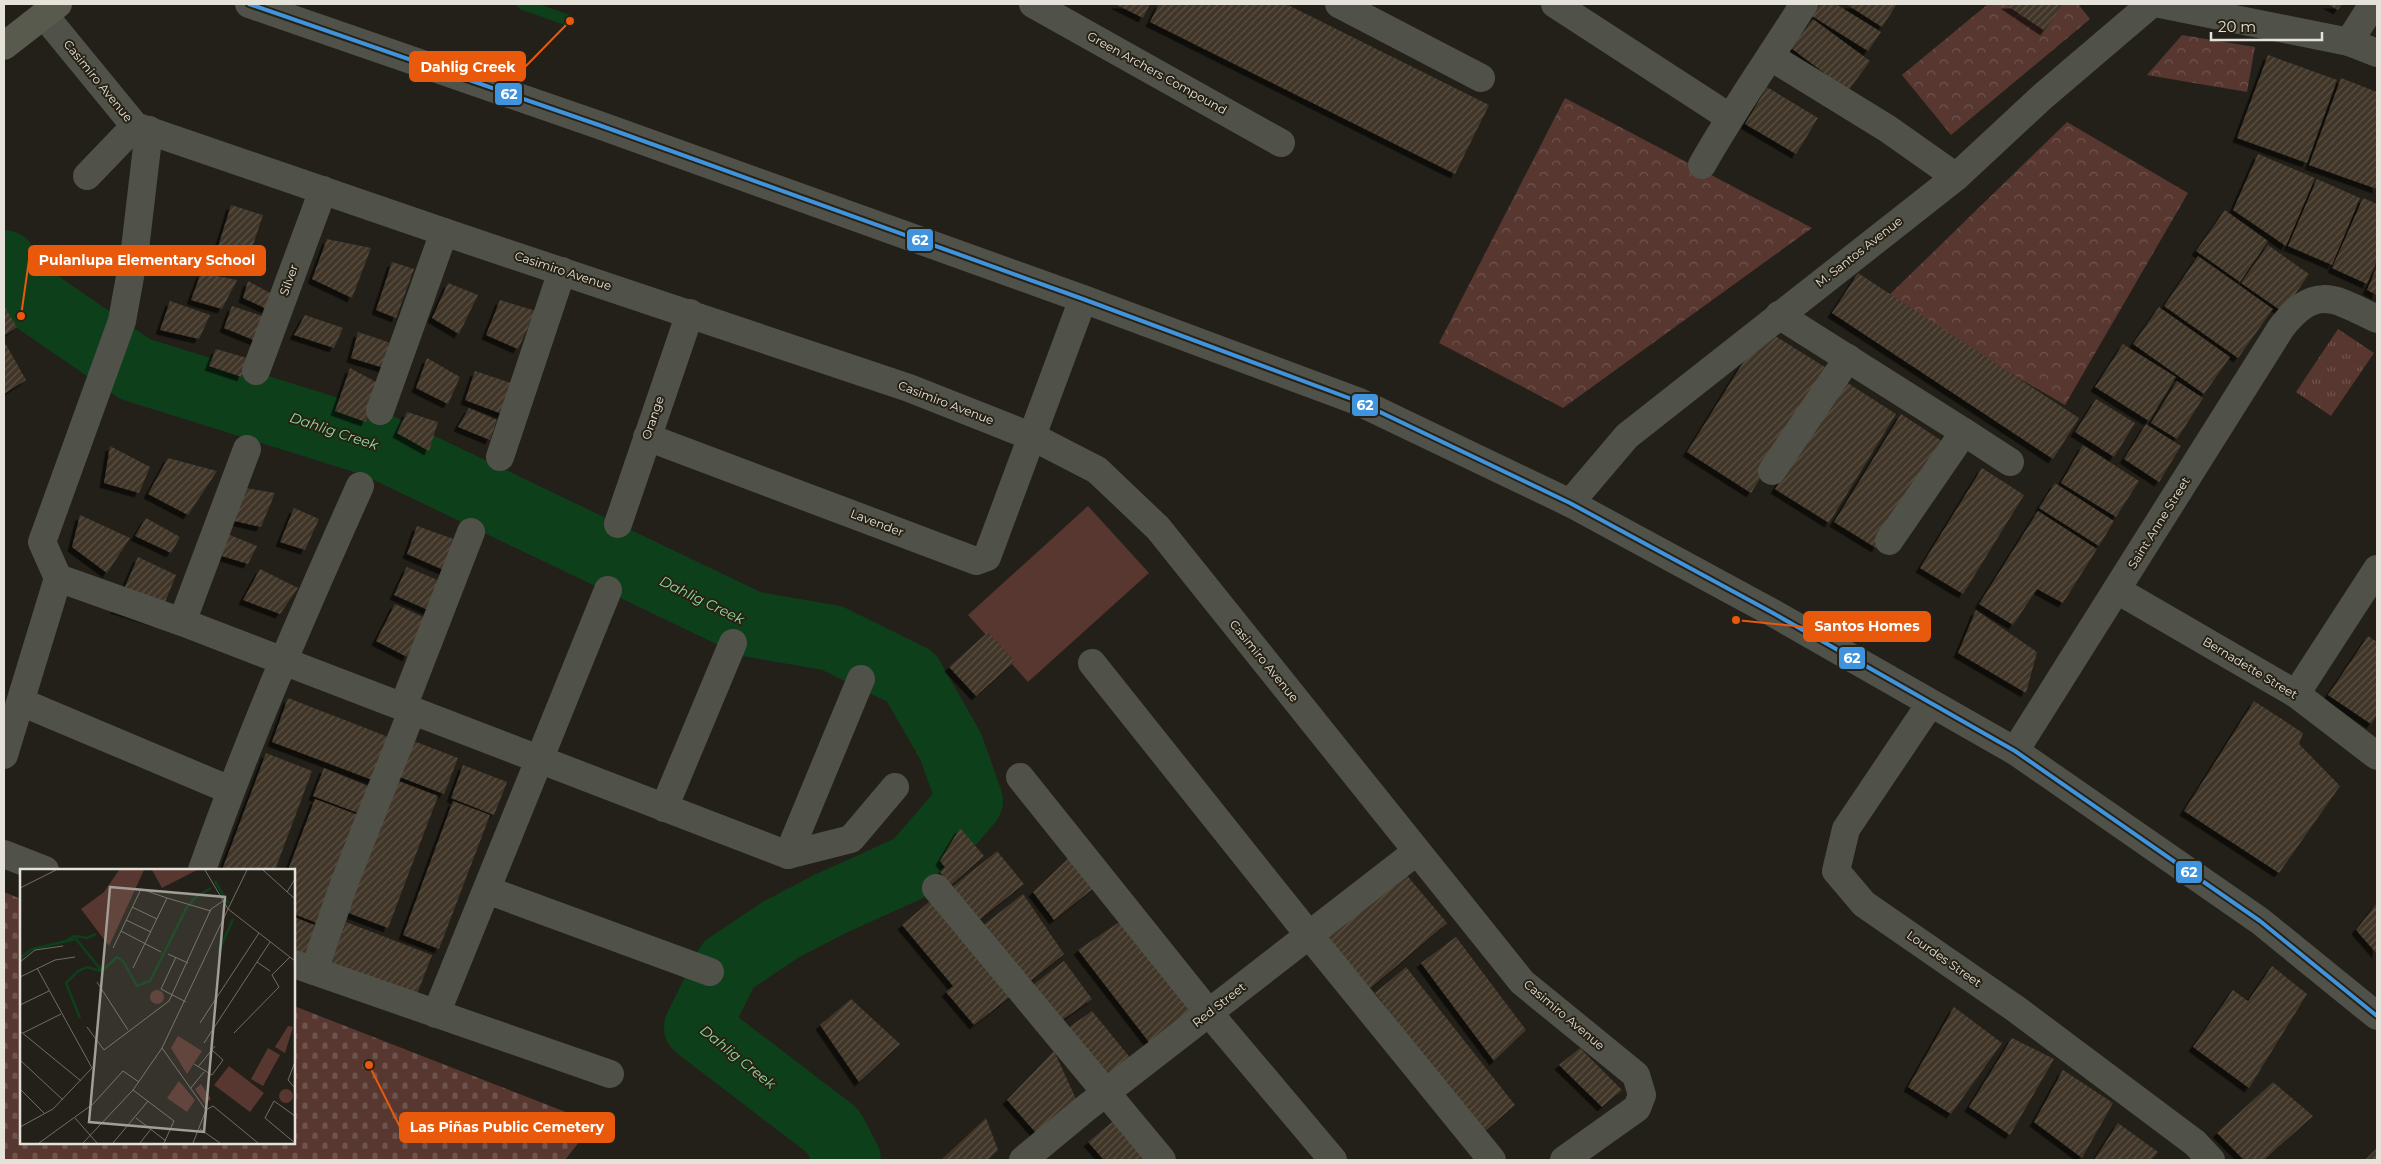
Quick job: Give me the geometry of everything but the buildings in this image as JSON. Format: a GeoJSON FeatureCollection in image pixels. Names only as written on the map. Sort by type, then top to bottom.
{"type":"FeatureCollection","features":[{"type":"Feature","properties":{"kind":"main road"},"geometry":{"type":"LineString","coordinates":[[4,46],[51,10]]}},
{"type":"Feature","properties":{"kind":"street"},"geometry":{"type":"LineString","coordinates":[[249,4],[599,125],[1083,299],[1357,401],[1570,503],[1773,613],[2015,751],[2260,921],[2377,1016]]}},
{"type":"Feature","properties":{"kind":"street","name":"Green Archers Compound"},"geometry":{"type":"LineString","coordinates":[[1033,4],[1282,143]]}},
{"type":"Feature","properties":{"kind":"street"},"geometry":{"type":"LineString","coordinates":[[1339,4],[1482,78]]}},
{"type":"Feature","properties":{"kind":"street"},"geometry":{"type":"LineString","coordinates":[[1555,4],[1729,117]]}},
{"type":"Feature","properties":{"kind":"street"},"geometry":{"type":"LineString","coordinates":[[1702,166],[1729,117],[1771,57],[1804,4]]}},
{"type":"Feature","properties":{"kind":"street","name":"M. Santos Avenue"},"geometry":{"type":"LineString","coordinates":[[1570,503],[1627,436],[1956,177],[2042,97],[2151,4]]}},
{"type":"Feature","properties":{"kind":"street"},"geometry":{"type":"LineString","coordinates":[[2160,4],[2349,42],[2377,53]]}},
{"type":"Feature","properties":{"kind":"street"},"geometry":{"type":"LineString","coordinates":[[2349,42],[2373,4]]}},
{"type":"Feature","properties":{"kind":"street","name":"Casimiro Avenue"},"geometry":{"type":"LineString","coordinates":[[51,10],[142,128],[444,232],[910,388],[1033,437],[1097,470],[1158,528],[1522,982],[1636,1075],[1642,1095],[1637,1108],[1564,1160]]}},
{"type":"Feature","properties":{"kind":"street"},"geometry":{"type":"LineString","coordinates":[[1771,57],[1888,129],[1956,177]]}},
{"type":"Feature","properties":{"kind":"street"},"geometry":{"type":"LineString","coordinates":[[87,176],[142,128]]}},
{"type":"Feature","properties":{"kind":"street"},"geometry":{"type":"LineString","coordinates":[[4,755],[58,578],[42,542],[107,368],[122,321],[135,248],[142,128]]}},
{"type":"Feature","properties":{"kind":"street","name":"Silver"},"geometry":{"type":"LineString","coordinates":[[256,370],[322,190]]}},
{"type":"Feature","properties":{"kind":"street"},"geometry":{"type":"LineString","coordinates":[[380,411],[444,232]]}},
{"type":"Feature","properties":{"kind":"street"},"geometry":{"type":"LineString","coordinates":[[500,456],[562,271]]}},
{"type":"Feature","properties":{"kind":"street","name":"Saint Anne Street"},"geometry":{"type":"LineString","coordinates":[[2015,751],[2294,310],[2310,301],[2325,298],[2344,302],[2377,319]]}},
{"type":"Feature","properties":{"kind":"street","name":"Lavender"},"geometry":{"type":"LineString","coordinates":[[647,436],[976,561],[987,557],[1083,299]]}},
{"type":"Feature","properties":{"kind":"street","name":"Orange"},"geometry":{"type":"LineString","coordinates":[[618,524],[690,313]]}},
{"type":"Feature","properties":{"kind":"street"},"geometry":{"type":"LineString","coordinates":[[1779,315],[2010,462]]}},
{"type":"Feature","properties":{"kind":"street"},"geometry":{"type":"LineString","coordinates":[[1772,471],[1848,358]]}},
{"type":"Feature","properties":{"kind":"street"},"geometry":{"type":"LineString","coordinates":[[1889,542],[1964,432]]}},
{"type":"Feature","properties":{"kind":"street"},"geometry":{"type":"LineString","coordinates":[[182,622],[247,449]]}},
{"type":"Feature","properties":{"kind":"street"},"geometry":{"type":"LineString","coordinates":[[202,869],[230,790],[282,661],[360,486]]}},
{"type":"Feature","properties":{"kind":"street"},"geometry":{"type":"LineString","coordinates":[[471,532],[344,884],[304,967],[610,1074]]}},
{"type":"Feature","properties":{"kind":"street"},"geometry":{"type":"LineString","coordinates":[[2296,694],[2377,569]]}},
{"type":"Feature","properties":{"kind":"street"},"geometry":{"type":"LineString","coordinates":[[58,578],[182,622],[788,855],[851,839],[895,787]]}},
{"type":"Feature","properties":{"kind":"street"},"geometry":{"type":"LineString","coordinates":[[436,1014],[608,590]]}},
{"type":"Feature","properties":{"kind":"street","name":"Bernadette Street"},"geometry":{"type":"LineString","coordinates":[[2117,590],[2296,694],[2377,756]]}},
{"type":"Feature","properties":{"kind":"street"},"geometry":{"type":"LineString","coordinates":[[664,808],[733,643]]}},
{"type":"Feature","properties":{"kind":"street"},"geometry":{"type":"LineString","coordinates":[[1092,663],[1492,1160]]}},
{"type":"Feature","properties":{"kind":"street"},"geometry":{"type":"LineString","coordinates":[[788,855],[861,679]]}},
{"type":"Feature","properties":{"kind":"street"},"geometry":{"type":"LineString","coordinates":[[21,702],[230,790]]}},
{"type":"Feature","properties":{"kind":"street","name":"Lourdes Street"},"geometry":{"type":"LineString","coordinates":[[1930,704],[1846,829],[1836,871],[1864,904],[2016,1009],[2195,1144],[2211,1160]]}},
{"type":"Feature","properties":{"kind":"street"},"geometry":{"type":"LineString","coordinates":[[1020,777],[1209,1013],[1333,1160]]}},
{"type":"Feature","properties":{"kind":"street","name":"Red Street"},"geometry":{"type":"LineString","coordinates":[[1023,1160],[1107,1092],[1416,852]]}},
{"type":"Feature","properties":{"kind":"street"},"geometry":{"type":"LineString","coordinates":[[4,854],[42,869]]}},
{"type":"Feature","properties":{"kind":"street"},"geometry":{"type":"LineString","coordinates":[[936,888],[1162,1160]]}},
{"type":"Feature","properties":{"kind":"street"},"geometry":{"type":"LineString","coordinates":[[487,890],[710,972]]}},
{"type":"Feature","properties":{"kind":"green space"},"geometry":{"type":"Polygon","coordinates":[[[1988,4],[2078,4],[2090,19],[1951,135],[1902,75],[1988,4]]]}},
{"type":"Feature","properties":{"kind":"green space"},"geometry":{"type":"Polygon","coordinates":[[[2182,35],[2255,47],[2247,92],[2147,75],[2182,35]]]}},
{"type":"Feature","properties":{"kind":"green space"},"geometry":{"type":"Polygon","coordinates":[[[1565,98],[1812,228],[1563,408],[1439,343],[1565,98]]]}},
{"type":"Feature","properties":{"kind":"green space"},"geometry":{"type":"Polygon","coordinates":[[[2067,122],[2188,193],[2065,405],[1884,300],[2067,122]]]}},
{"type":"Feature","properties":{"kind":"green space"},"geometry":{"type":"Polygon","coordinates":[[[2338,329],[2374,353],[2331,416],[2296,392],[2338,329]]]}},
{"type":"Feature","properties":{"kind":"green space"},"geometry":{"type":"Polygon","coordinates":[[[1088,506],[1149,573],[1028,682],[968,615],[1088,506]]]}},
{"type":"Feature","properties":{"kind":"green space"},"geometry":{"type":"Polygon","coordinates":[[[4,892],[20,899],[20,1144],[295,1144],[295,1006],[594,1123],[565,1160],[4,1160],[4,892]]]}},
{"type":"Feature","properties":{"kind":"waterway","name":"Dahlig Creek"},"geometry":{"type":"LineString","coordinates":[[522,4],[570,21]]}},
{"type":"Feature","properties":{"kind":"waterway","name":"Dahlig Creek"},"geometry":{"type":"LineString","coordinates":[[4,263],[26,294],[135,369],[375,444],[751,624],[832,638],[911,677],[951,747],[970,801],[914,866],[830,904],[780,930],[728,965],[697,1027],[833,1131],[848,1160]]}},
{"type":"Feature","properties":{"kind":"transit line","name":"62"},"geometry":{"type":"LineString","coordinates":[[249,4],[599,125],[1083,299],[1357,401],[1570,503],[1773,613],[2015,751],[2260,921],[2377,1016]]}},
{"type":"Feature","properties":{"kind":"place","name":"Dahlig Creek"},"geometry":{"type":"Point","coordinates":[570,21]}},
{"type":"Feature","properties":{"kind":"place","name":"Pulanlupa Elementary School"},"geometry":{"type":"Point","coordinates":[21,316]}},
{"type":"Feature","properties":{"kind":"place","name":"Santos Homes"},"geometry":{"type":"Point","coordinates":[1736,620]}},
{"type":"Feature","properties":{"kind":"place","name":"Las Piñas Public Cemetery"},"geometry":{"type":"Point","coordinates":[369,1065]}}]}
